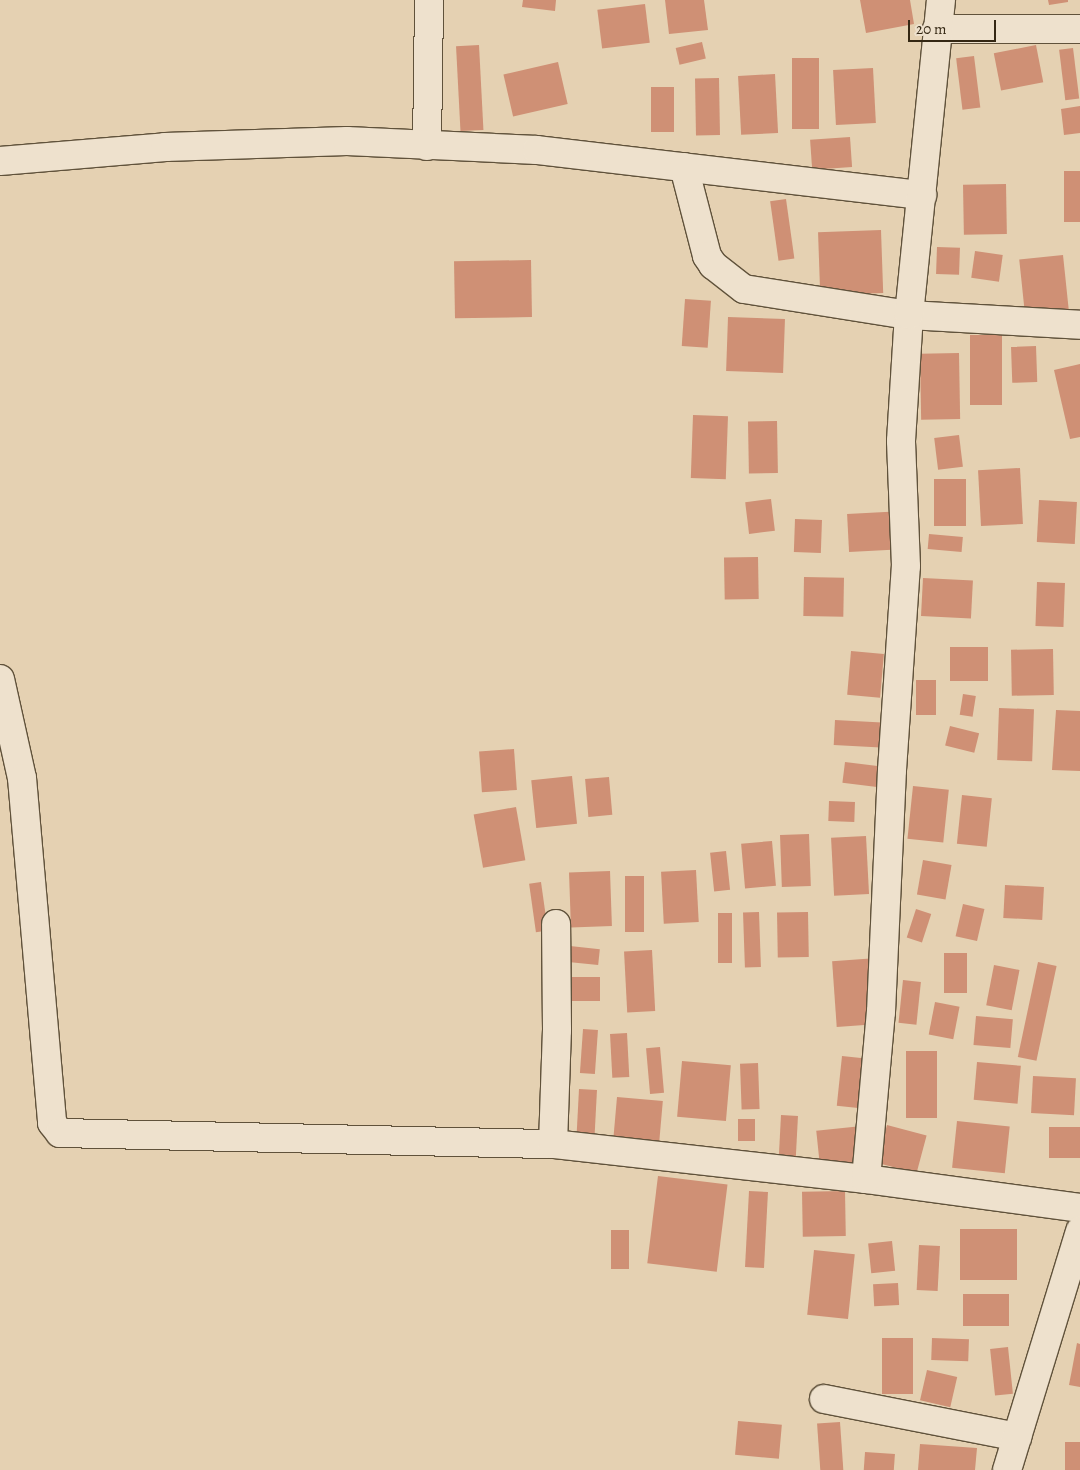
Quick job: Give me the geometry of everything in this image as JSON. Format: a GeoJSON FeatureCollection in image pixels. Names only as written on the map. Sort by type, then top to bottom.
{"type":"FeatureCollection","features":[{"type":"Feature","properties":{"kind":"street"},"geometry":{"type":"LineString","coordinates":[[427,146],[429,0]]}},
{"type":"Feature","properties":{"kind":"street"},"geometry":{"type":"LineString","coordinates":[[866,1179],[881,1012],[892,770],[906,566],[900,441],[909,315],[941,0]]}},
{"type":"Feature","properties":{"kind":"street"},"geometry":{"type":"LineString","coordinates":[[937,29],[1080,30]]}},
{"type":"Feature","properties":{"kind":"street"},"geometry":{"type":"LineString","coordinates":[[0,161],[165,147],[348,141],[537,150],[922,195]]}},
{"type":"Feature","properties":{"kind":"street"},"geometry":{"type":"LineString","coordinates":[[684,167],[707,256],[713,265],[744,289],[909,315],[1080,325]]}},
{"type":"Feature","properties":{"kind":"street"},"geometry":{"type":"LineString","coordinates":[[0,679],[22,778],[52,1123],[60,1133],[552,1144],[866,1179],[1080,1208]]}},
{"type":"Feature","properties":{"kind":"street"},"geometry":{"type":"LineString","coordinates":[[552,1144],[557,1030],[556,924]]}},
{"type":"Feature","properties":{"kind":"street"},"geometry":{"type":"LineString","coordinates":[[1007,1470],[1017,1437],[1070,1312],[1080,1232]]}},
{"type":"Feature","properties":{"kind":"street"},"geometry":{"type":"LineString","coordinates":[[824,1399],[1017,1437]]}},
{"type":"Feature","properties":{"kind":"building"},"geometry":{"type":"Polygon","coordinates":[[[523,0],[556,0],[555,11],[522,7],[523,0]]]}},
{"type":"Feature","properties":{"kind":"building"},"geometry":{"type":"Polygon","coordinates":[[[665,0],[704,0],[708,30],[669,34],[665,0]]]}},
{"type":"Feature","properties":{"kind":"building"},"geometry":{"type":"Polygon","coordinates":[[[860,0],[910,0],[914,24],[866,33],[860,0]]]}},
{"type":"Feature","properties":{"kind":"building"},"geometry":{"type":"Polygon","coordinates":[[[1048,0],[1068,0],[1068,2],[1049,5],[1048,0]]]}},
{"type":"Feature","properties":{"kind":"building"},"geometry":{"type":"Polygon","coordinates":[[[645,4],[650,43],[602,49],[597,10],[645,4]]]}},
{"type":"Feature","properties":{"kind":"building"},"geometry":{"type":"Polygon","coordinates":[[[702,42],[706,59],[680,65],[676,48],[702,42]]]}},
{"type":"Feature","properties":{"kind":"building"},"geometry":{"type":"Polygon","coordinates":[[[479,45],[483,130],[460,131],[456,46],[479,45]]]}},
{"type":"Feature","properties":{"kind":"building"},"geometry":{"type":"Polygon","coordinates":[[[1036,45],[1043,82],[1001,91],[994,53],[1036,45]]]}},
{"type":"Feature","properties":{"kind":"building"},"geometry":{"type":"Polygon","coordinates":[[[1073,48],[1079,99],[1065,100],[1059,50],[1073,48]]]}},
{"type":"Feature","properties":{"kind":"building"},"geometry":{"type":"Polygon","coordinates":[[[974,56],[980,108],[962,110],[956,58],[974,56]]]}},
{"type":"Feature","properties":{"kind":"building"},"geometry":{"type":"Polygon","coordinates":[[[792,58],[819,58],[819,129],[792,129],[792,58]]]}},
{"type":"Feature","properties":{"kind":"building"},"geometry":{"type":"Polygon","coordinates":[[[558,62],[568,104],[513,116],[503,75],[558,62]]]}},
{"type":"Feature","properties":{"kind":"building"},"geometry":{"type":"Polygon","coordinates":[[[873,68],[876,123],[836,125],[833,70],[873,68]]]}},
{"type":"Feature","properties":{"kind":"building"},"geometry":{"type":"Polygon","coordinates":[[[775,74],[778,133],[741,135],[738,76],[775,74]]]}},
{"type":"Feature","properties":{"kind":"building"},"geometry":{"type":"Polygon","coordinates":[[[695,78],[719,78],[720,135],[696,135],[695,78]]]}},
{"type":"Feature","properties":{"kind":"building"},"geometry":{"type":"Polygon","coordinates":[[[651,87],[674,87],[674,132],[651,132],[651,87]]]}},
{"type":"Feature","properties":{"kind":"building"},"geometry":{"type":"Polygon","coordinates":[[[1080,106],[1080,133],[1064,135],[1061,109],[1080,106]]]}},
{"type":"Feature","properties":{"kind":"building"},"geometry":{"type":"Polygon","coordinates":[[[850,137],[852,167],[812,170],[810,140],[850,137]]]}},
{"type":"Feature","properties":{"kind":"building"},"geometry":{"type":"Polygon","coordinates":[[[1064,171],[1080,171],[1080,222],[1064,222],[1064,171]]]}},
{"type":"Feature","properties":{"kind":"building"},"geometry":{"type":"Polygon","coordinates":[[[1006,184],[1007,234],[964,235],[963,185],[1006,184]]]}},
{"type":"Feature","properties":{"kind":"building"},"geometry":{"type":"Polygon","coordinates":[[[786,199],[794,258],[779,261],[770,201],[786,199]]]}},
{"type":"Feature","properties":{"kind":"building"},"geometry":{"type":"Polygon","coordinates":[[[881,230],[883,293],[820,295],[818,232],[881,230]]]}},
{"type":"Feature","properties":{"kind":"building"},"geometry":{"type":"Polygon","coordinates":[[[937,247],[960,248],[959,275],[936,274],[937,247]]]}},
{"type":"Feature","properties":{"kind":"building"},"geometry":{"type":"Polygon","coordinates":[[[975,251],[1003,255],[999,282],[971,278],[975,251]]]}},
{"type":"Feature","properties":{"kind":"building"},"geometry":{"type":"Polygon","coordinates":[[[1063,255],[1069,311],[1025,315],[1019,260],[1063,255]]]}},
{"type":"Feature","properties":{"kind":"building"},"geometry":{"type":"Polygon","coordinates":[[[531,260],[532,317],[455,318],[454,261],[531,260]]]}},
{"type":"Feature","properties":{"kind":"building"},"geometry":{"type":"Polygon","coordinates":[[[685,299],[711,301],[708,348],[682,346],[685,299]]]}},
{"type":"Feature","properties":{"kind":"building"},"geometry":{"type":"Polygon","coordinates":[[[728,317],[785,319],[783,373],[726,371],[728,317]]]}},
{"type":"Feature","properties":{"kind":"building"},"geometry":{"type":"Polygon","coordinates":[[[970,335],[1002,335],[1002,405],[970,405],[970,335]]]}},
{"type":"Feature","properties":{"kind":"building"},"geometry":{"type":"Polygon","coordinates":[[[1036,346],[1037,382],[1012,383],[1011,347],[1036,346]]]}},
{"type":"Feature","properties":{"kind":"building"},"geometry":{"type":"Polygon","coordinates":[[[959,353],[960,419],[921,420],[920,354],[959,353]]]}},
{"type":"Feature","properties":{"kind":"building"},"geometry":{"type":"Polygon","coordinates":[[[1080,364],[1080,437],[1070,439],[1054,370],[1080,364]]]}},
{"type":"Feature","properties":{"kind":"building"},"geometry":{"type":"Polygon","coordinates":[[[693,415],[728,416],[726,479],[691,478],[693,415]]]}},
{"type":"Feature","properties":{"kind":"building"},"geometry":{"type":"Polygon","coordinates":[[[777,421],[778,473],[749,473],[748,422],[777,421]]]}},
{"type":"Feature","properties":{"kind":"building"},"geometry":{"type":"Polygon","coordinates":[[[959,435],[963,467],[938,470],[934,438],[959,435]]]}},
{"type":"Feature","properties":{"kind":"building"},"geometry":{"type":"Polygon","coordinates":[[[1020,468],[1023,524],[981,526],[978,470],[1020,468]]]}},
{"type":"Feature","properties":{"kind":"building"},"geometry":{"type":"Polygon","coordinates":[[[934,479],[966,479],[966,526],[934,526],[934,479]]]}},
{"type":"Feature","properties":{"kind":"building"},"geometry":{"type":"Polygon","coordinates":[[[771,499],[775,531],[749,534],[745,502],[771,499]]]}},
{"type":"Feature","properties":{"kind":"building"},"geometry":{"type":"Polygon","coordinates":[[[1039,500],[1077,502],[1075,544],[1037,542],[1039,500]]]}},
{"type":"Feature","properties":{"kind":"building"},"geometry":{"type":"Polygon","coordinates":[[[904,511],[906,549],[849,552],[847,514],[904,511]]]}},
{"type":"Feature","properties":{"kind":"building"},"geometry":{"type":"Polygon","coordinates":[[[795,519],[822,520],[821,553],[794,552],[795,519]]]}},
{"type":"Feature","properties":{"kind":"building"},"geometry":{"type":"Polygon","coordinates":[[[929,534],[963,537],[962,552],[928,549],[929,534]]]}},
{"type":"Feature","properties":{"kind":"building"},"geometry":{"type":"Polygon","coordinates":[[[758,557],[759,599],[725,600],[724,558],[758,557]]]}},
{"type":"Feature","properties":{"kind":"building"},"geometry":{"type":"Polygon","coordinates":[[[804,577],[844,578],[843,617],[803,616],[804,577]]]}},
{"type":"Feature","properties":{"kind":"building"},"geometry":{"type":"Polygon","coordinates":[[[923,578],[973,581],[971,619],[921,616],[923,578]]]}},
{"type":"Feature","properties":{"kind":"building"},"geometry":{"type":"Polygon","coordinates":[[[1037,582],[1065,583],[1063,627],[1035,626],[1037,582]]]}},
{"type":"Feature","properties":{"kind":"building"},"geometry":{"type":"Polygon","coordinates":[[[950,647],[988,647],[988,681],[950,681],[950,647]]]}},
{"type":"Feature","properties":{"kind":"building"},"geometry":{"type":"Polygon","coordinates":[[[1053,649],[1054,695],[1012,696],[1011,650],[1053,649]]]}},
{"type":"Feature","properties":{"kind":"building"},"geometry":{"type":"Polygon","coordinates":[[[851,651],[884,654],[880,698],[847,695],[851,651]]]}},
{"type":"Feature","properties":{"kind":"building"},"geometry":{"type":"Polygon","coordinates":[[[916,680],[936,680],[936,715],[916,715],[916,680]]]}},
{"type":"Feature","properties":{"kind":"building"},"geometry":{"type":"Polygon","coordinates":[[[963,694],[976,696],[973,717],[960,715],[963,694]]]}},
{"type":"Feature","properties":{"kind":"building"},"geometry":{"type":"Polygon","coordinates":[[[999,708],[1034,709],[1032,761],[997,760],[999,708]]]}},
{"type":"Feature","properties":{"kind":"building"},"geometry":{"type":"Polygon","coordinates":[[[1056,710],[1080,711],[1080,771],[1052,770],[1056,710]]]}},
{"type":"Feature","properties":{"kind":"building"},"geometry":{"type":"Polygon","coordinates":[[[835,720],[896,723],[895,748],[834,745],[835,720]]]}},
{"type":"Feature","properties":{"kind":"building"},"geometry":{"type":"Polygon","coordinates":[[[950,726],[979,733],[974,753],[945,745],[950,726]]]}},
{"type":"Feature","properties":{"kind":"building"},"geometry":{"type":"Polygon","coordinates":[[[514,749],[517,790],[482,792],[479,751],[514,749]]]}},
{"type":"Feature","properties":{"kind":"building"},"geometry":{"type":"Polygon","coordinates":[[[845,762],[892,768],[889,789],[842,783],[845,762]]]}},
{"type":"Feature","properties":{"kind":"building"},"geometry":{"type":"Polygon","coordinates":[[[572,776],[577,824],[536,828],[531,780],[572,776]]]}},
{"type":"Feature","properties":{"kind":"building"},"geometry":{"type":"Polygon","coordinates":[[[609,777],[612,815],[588,817],[585,779],[609,777]]]}},
{"type":"Feature","properties":{"kind":"building"},"geometry":{"type":"Polygon","coordinates":[[[913,786],[949,790],[943,842],[907,839],[913,786]]]}},
{"type":"Feature","properties":{"kind":"building"},"geometry":{"type":"Polygon","coordinates":[[[962,795],[992,798],[987,847],[957,844],[962,795]]]}},
{"type":"Feature","properties":{"kind":"building"},"geometry":{"type":"Polygon","coordinates":[[[829,801],[855,802],[854,822],[828,821],[829,801]]]}},
{"type":"Feature","properties":{"kind":"building"},"geometry":{"type":"Polygon","coordinates":[[[516,807],[525,860],[483,868],[474,814],[516,807]]]}},
{"type":"Feature","properties":{"kind":"building"},"geometry":{"type":"Polygon","coordinates":[[[809,834],[811,886],[782,887],[780,835],[809,834]]]}},
{"type":"Feature","properties":{"kind":"building"},"geometry":{"type":"Polygon","coordinates":[[[866,836],[869,894],[834,896],[831,838],[866,836]]]}},
{"type":"Feature","properties":{"kind":"building"},"geometry":{"type":"Polygon","coordinates":[[[772,841],[776,886],[745,889],[741,844],[772,841]]]}},
{"type":"Feature","properties":{"kind":"building"},"geometry":{"type":"Polygon","coordinates":[[[726,851],[730,890],[714,891],[710,853],[726,851]]]}},
{"type":"Feature","properties":{"kind":"building"},"geometry":{"type":"Polygon","coordinates":[[[923,860],[952,865],[945,900],[917,894],[923,860]]]}},
{"type":"Feature","properties":{"kind":"building"},"geometry":{"type":"Polygon","coordinates":[[[696,870],[699,922],[664,924],[661,872],[696,870]]]}},
{"type":"Feature","properties":{"kind":"building"},"geometry":{"type":"Polygon","coordinates":[[[610,871],[612,926],[571,927],[569,872],[610,871]]]}},
{"type":"Feature","properties":{"kind":"building"},"geometry":{"type":"Polygon","coordinates":[[[625,876],[644,876],[644,932],[625,932],[625,876]]]}},
{"type":"Feature","properties":{"kind":"building"},"geometry":{"type":"Polygon","coordinates":[[[541,882],[548,931],[536,932],[529,884],[541,882]]]}},
{"type":"Feature","properties":{"kind":"building"},"geometry":{"type":"Polygon","coordinates":[[[1005,885],[1044,887],[1042,920],[1003,918],[1005,885]]]}},
{"type":"Feature","properties":{"kind":"building"},"geometry":{"type":"Polygon","coordinates":[[[963,904],[984,909],[977,941],[956,936],[963,904]]]}},
{"type":"Feature","properties":{"kind":"building"},"geometry":{"type":"Polygon","coordinates":[[[916,909],[931,914],[922,942],[907,938],[916,909]]]}},
{"type":"Feature","properties":{"kind":"building"},"geometry":{"type":"Polygon","coordinates":[[[759,912],[761,967],[745,968],[743,913],[759,912]]]}},
{"type":"Feature","properties":{"kind":"building"},"geometry":{"type":"Polygon","coordinates":[[[808,912],[809,957],[778,958],[777,913],[808,912]]]}},
{"type":"Feature","properties":{"kind":"building"},"geometry":{"type":"Polygon","coordinates":[[[718,913],[732,913],[732,963],[718,963],[718,913]]]}},
{"type":"Feature","properties":{"kind":"building"},"geometry":{"type":"Polygon","coordinates":[[[570,946],[600,949],[598,965],[568,962],[570,946]]]}},
{"type":"Feature","properties":{"kind":"building"},"geometry":{"type":"Polygon","coordinates":[[[652,950],[655,1011],[627,1012],[624,951],[652,950]]]}},
{"type":"Feature","properties":{"kind":"building"},"geometry":{"type":"Polygon","coordinates":[[[944,953],[967,953],[967,993],[944,993],[944,953]]]}},
{"type":"Feature","properties":{"kind":"building"},"geometry":{"type":"Polygon","coordinates":[[[877,958],[882,1024],[837,1027],[832,961],[877,958]]]}},
{"type":"Feature","properties":{"kind":"building"},"geometry":{"type":"Polygon","coordinates":[[[1038,962],[1057,966],[1036,1061],[1018,1057],[1038,962]]]}},
{"type":"Feature","properties":{"kind":"building"},"geometry":{"type":"Polygon","coordinates":[[[994,965],[1020,970],[1012,1010],[986,1005],[994,965]]]}},
{"type":"Feature","properties":{"kind":"building"},"geometry":{"type":"Polygon","coordinates":[[[572,977],[600,977],[600,1001],[572,1001],[572,977]]]}},
{"type":"Feature","properties":{"kind":"building"},"geometry":{"type":"Polygon","coordinates":[[[903,980],[921,982],[916,1025],[899,1023],[903,980]]]}},
{"type":"Feature","properties":{"kind":"building"},"geometry":{"type":"Polygon","coordinates":[[[935,1002],[960,1007],[953,1039],[929,1034],[935,1002]]]}},
{"type":"Feature","properties":{"kind":"building"},"geometry":{"type":"Polygon","coordinates":[[[976,1016],[1013,1019],[1010,1048],[973,1045],[976,1016]]]}},
{"type":"Feature","properties":{"kind":"building"},"geometry":{"type":"Polygon","coordinates":[[[583,1029],[598,1030],[595,1074],[580,1073],[583,1029]]]}},
{"type":"Feature","properties":{"kind":"building"},"geometry":{"type":"Polygon","coordinates":[[[627,1033],[629,1077],[612,1078],[610,1034],[627,1033]]]}},
{"type":"Feature","properties":{"kind":"building"},"geometry":{"type":"Polygon","coordinates":[[[660,1047],[664,1093],[650,1094],[646,1048],[660,1047]]]}},
{"type":"Feature","properties":{"kind":"building"},"geometry":{"type":"Polygon","coordinates":[[[906,1051],[937,1051],[937,1118],[906,1118],[906,1051]]]}},
{"type":"Feature","properties":{"kind":"building"},"geometry":{"type":"Polygon","coordinates":[[[842,1056],[873,1059],[868,1109],[837,1106],[842,1056]]]}},
{"type":"Feature","properties":{"kind":"building"},"geometry":{"type":"Polygon","coordinates":[[[682,1061],[731,1065],[726,1121],[677,1117],[682,1061]]]}},
{"type":"Feature","properties":{"kind":"building"},"geometry":{"type":"Polygon","coordinates":[[[977,1062],[1021,1066],[1018,1104],[974,1100],[977,1062]]]}},
{"type":"Feature","properties":{"kind":"building"},"geometry":{"type":"Polygon","coordinates":[[[758,1063],[760,1109],[742,1110],[740,1064],[758,1063]]]}},
{"type":"Feature","properties":{"kind":"building"},"geometry":{"type":"Polygon","coordinates":[[[1033,1076],[1076,1078],[1074,1115],[1031,1113],[1033,1076]]]}},
{"type":"Feature","properties":{"kind":"building"},"geometry":{"type":"Polygon","coordinates":[[[579,1089],[597,1090],[594,1138],[576,1137],[579,1089]]]}},
{"type":"Feature","properties":{"kind":"building"},"geometry":{"type":"Polygon","coordinates":[[[617,1097],[663,1101],[658,1152],[613,1148],[617,1097]]]}},
{"type":"Feature","properties":{"kind":"building"},"geometry":{"type":"Polygon","coordinates":[[[781,1115],[798,1116],[795,1164],[778,1163],[781,1115]]]}},
{"type":"Feature","properties":{"kind":"building"},"geometry":{"type":"Polygon","coordinates":[[[738,1119],[755,1119],[755,1141],[738,1141],[738,1119]]]}},
{"type":"Feature","properties":{"kind":"building"},"geometry":{"type":"Polygon","coordinates":[[[957,1121],[1010,1127],[1005,1173],[952,1168],[957,1121]]]}},
{"type":"Feature","properties":{"kind":"building"},"geometry":{"type":"Polygon","coordinates":[[[887,1125],[927,1136],[917,1173],[877,1163],[887,1125]]]}},
{"type":"Feature","properties":{"kind":"building"},"geometry":{"type":"Polygon","coordinates":[[[862,1126],[866,1167],[821,1172],[816,1131],[862,1126]]]}},
{"type":"Feature","properties":{"kind":"building"},"geometry":{"type":"Polygon","coordinates":[[[1049,1127],[1080,1127],[1080,1158],[1049,1158],[1049,1127]]]}},
{"type":"Feature","properties":{"kind":"building"},"geometry":{"type":"Polygon","coordinates":[[[658,1176],[727,1185],[717,1272],[647,1263],[658,1176]]]}},
{"type":"Feature","properties":{"kind":"building"},"geometry":{"type":"Polygon","coordinates":[[[749,1191],[768,1192],[764,1268],[745,1267],[749,1191]]]}},
{"type":"Feature","properties":{"kind":"building"},"geometry":{"type":"Polygon","coordinates":[[[845,1191],[846,1236],[803,1237],[802,1192],[845,1191]]]}},
{"type":"Feature","properties":{"kind":"building"},"geometry":{"type":"Polygon","coordinates":[[[960,1229],[1017,1229],[1017,1280],[960,1280],[960,1229]]]}},
{"type":"Feature","properties":{"kind":"building"},"geometry":{"type":"Polygon","coordinates":[[[611,1230],[629,1230],[629,1269],[611,1269],[611,1230]]]}},
{"type":"Feature","properties":{"kind":"building"},"geometry":{"type":"Polygon","coordinates":[[[892,1241],[895,1271],[871,1273],[868,1244],[892,1241]]]}},
{"type":"Feature","properties":{"kind":"building"},"geometry":{"type":"Polygon","coordinates":[[[919,1245],[940,1246],[938,1291],[917,1290],[919,1245]]]}},
{"type":"Feature","properties":{"kind":"building"},"geometry":{"type":"Polygon","coordinates":[[[814,1250],[855,1254],[848,1319],[807,1315],[814,1250]]]}},
{"type":"Feature","properties":{"kind":"building"},"geometry":{"type":"Polygon","coordinates":[[[898,1283],[899,1305],[874,1306],[873,1284],[898,1283]]]}},
{"type":"Feature","properties":{"kind":"building"},"geometry":{"type":"Polygon","coordinates":[[[963,1294],[1009,1294],[1009,1326],[963,1326],[963,1294]]]}},
{"type":"Feature","properties":{"kind":"building"},"geometry":{"type":"Polygon","coordinates":[[[882,1338],[913,1338],[913,1394],[882,1394],[882,1338]]]}},
{"type":"Feature","properties":{"kind":"building"},"geometry":{"type":"Polygon","coordinates":[[[932,1338],[969,1339],[968,1361],[931,1360],[932,1338]]]}},
{"type":"Feature","properties":{"kind":"building"},"geometry":{"type":"Polygon","coordinates":[[[1077,1343],[1080,1344],[1080,1387],[1069,1385],[1077,1343]]]}},
{"type":"Feature","properties":{"kind":"building"},"geometry":{"type":"Polygon","coordinates":[[[1008,1347],[1013,1394],[995,1396],[990,1349],[1008,1347]]]}},
{"type":"Feature","properties":{"kind":"building"},"geometry":{"type":"Polygon","coordinates":[[[927,1370],[957,1377],[950,1407],[920,1400],[927,1370]]]}},
{"type":"Feature","properties":{"kind":"building"},"geometry":{"type":"Polygon","coordinates":[[[738,1421],[782,1425],[779,1459],[735,1455],[738,1421]]]}},
{"type":"Feature","properties":{"kind":"building"},"geometry":{"type":"Polygon","coordinates":[[[840,1422],[843,1470],[820,1470],[817,1424],[840,1422]]]}},
{"type":"Feature","properties":{"kind":"building"},"geometry":{"type":"Polygon","coordinates":[[[1065,1442],[1080,1442],[1080,1470],[1065,1470],[1065,1442]]]}},
{"type":"Feature","properties":{"kind":"building"},"geometry":{"type":"Polygon","coordinates":[[[920,1444],[977,1448],[975,1470],[918,1470],[920,1444]]]}},
{"type":"Feature","properties":{"kind":"building"},"geometry":{"type":"Polygon","coordinates":[[[865,1452],[895,1454],[894,1470],[864,1470],[865,1452]]]}}]}
